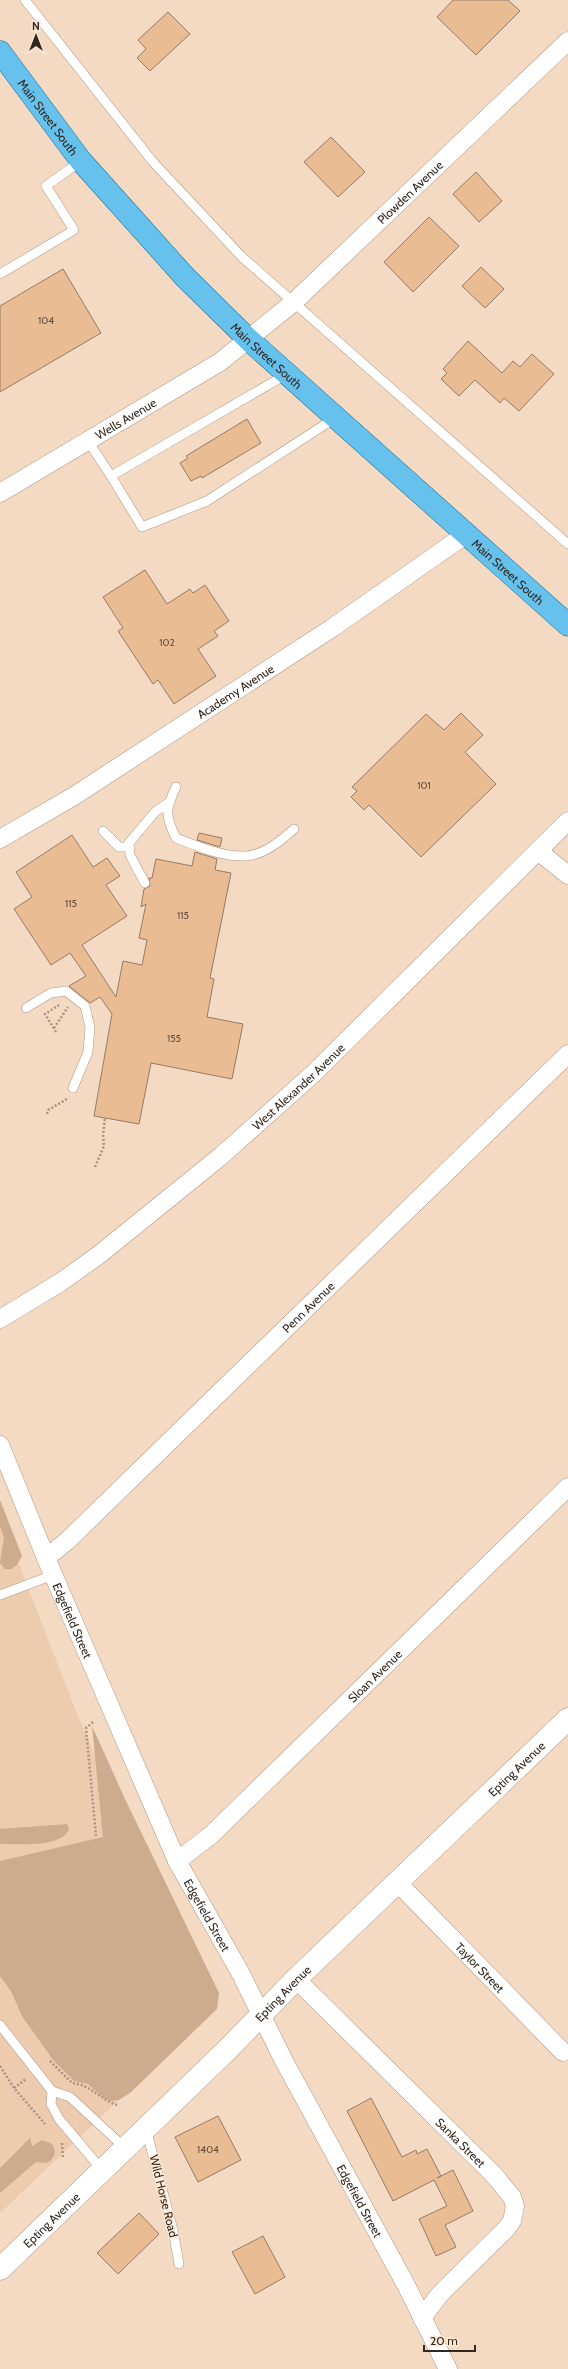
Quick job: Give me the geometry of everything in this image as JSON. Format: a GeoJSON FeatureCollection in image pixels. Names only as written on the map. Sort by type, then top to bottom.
{"type":"FeatureCollection","features":[{"type":"Feature","properties":{"kind":"main road","name":"Main Street South"},"geometry":{"type":"LineString","coordinates":[[0,52],[82,161],[185,277],[248,339],[465,535],[568,625]]}},
{"type":"Feature","properties":{"kind":"street","name":"Plowden Avenue"},"geometry":{"type":"LineString","coordinates":[[248,339],[294,302],[568,41]]}},
{"type":"Feature","properties":{"kind":"street","name":"Wells Avenue"},"geometry":{"type":"LineString","coordinates":[[0,493],[220,362],[248,339]]}},
{"type":"Feature","properties":{"kind":"street","name":"Academy Avenue"},"geometry":{"type":"LineString","coordinates":[[0,839],[74,796],[319,637],[465,535]]}},
{"type":"Feature","properties":{"kind":"street","name":"West Alexander Avenue"},"geometry":{"type":"LineString","coordinates":[[0,1319],[61,1282],[100,1254],[220,1156],[314,1073],[568,821]]}},
{"type":"Feature","properties":{"kind":"street"},"geometry":{"type":"LineString","coordinates":[[538,851],[568,875]]}},
{"type":"Feature","properties":{"kind":"street","name":"Penn Avenue"},"geometry":{"type":"LineString","coordinates":[[46,1558],[67,1541],[568,1054]]}},
{"type":"Feature","properties":{"kind":"street","name":"Edgefield Street"},"geometry":{"type":"LineString","coordinates":[[0,1446],[53,1575],[178,1861],[448,2369]]}},
{"type":"Feature","properties":{"kind":"street","name":"Sloan Avenue"},"geometry":{"type":"LineString","coordinates":[[178,1861],[211,1835],[568,1487]]}},
{"type":"Feature","properties":{"kind":"street","name":"Epting Avenue"},"geometry":{"type":"LineString","coordinates":[[0,2269],[126,2148],[296,1979],[568,1719]]}},
{"type":"Feature","properties":{"kind":"street","name":"Taylor Street"},"geometry":{"type":"LineString","coordinates":[[398,1882],[562,2052]]}},
{"type":"Feature","properties":{"kind":"street","name":"Sanka Street"},"geometry":{"type":"LineString","coordinates":[[296,1979],[494,2175],[512,2197],[514,2213],[507,2228],[440,2294],[422,2318]]}},
{"type":"Feature","properties":{"kind":"lane"},"geometry":{"type":"LineString","coordinates":[[25,0],[153,162],[242,257],[568,544]]}},
{"type":"Feature","properties":{"kind":"lane"},"geometry":{"type":"LineString","coordinates":[[0,274],[74,230],[46,186],[82,161]]}},
{"type":"Feature","properties":{"kind":"lane"},"geometry":{"type":"LineString","coordinates":[[111,476],[288,374]]}},
{"type":"Feature","properties":{"kind":"lane"},"geometry":{"type":"LineString","coordinates":[[88,441],[142,527],[207,501],[336,418]]}},
{"type":"Feature","properties":{"kind":"lane"},"geometry":{"type":"LineString","coordinates":[[176,786],[168,803],[168,820],[176,838],[225,853],[246,856],[274,846],[294,830]]}},
{"type":"Feature","properties":{"kind":"lane"},"geometry":{"type":"LineString","coordinates":[[145,883],[130,854],[128,843],[155,812],[168,803]]}},
{"type":"Feature","properties":{"kind":"lane"},"geometry":{"type":"LineString","coordinates":[[102,831],[119,847],[129,847]]}},
{"type":"Feature","properties":{"kind":"lane"},"geometry":{"type":"LineString","coordinates":[[26,1008],[51,993],[66,991],[84,1006],[90,1027],[88,1052],[73,1091]]}},
{"type":"Feature","properties":{"kind":"lane"},"geometry":{"type":"LineString","coordinates":[[0,1594],[53,1575]]}},
{"type":"Feature","properties":{"kind":"lane"},"geometry":{"type":"LineString","coordinates":[[0,2025],[52,2091],[70,2097],[126,2148]]}},
{"type":"Feature","properties":{"kind":"lane"},"geometry":{"type":"LineString","coordinates":[[52,2091],[51,2104],[60,2119],[102,2170]]}},
{"type":"Feature","properties":{"kind":"lane","name":"Wild Horse Road"},"geometry":{"type":"LineString","coordinates":[[146,2128],[174,2230],[179,2264]]}},
{"type":"Feature","properties":{"kind":"path"},"geometry":{"type":"LineString","coordinates":[[56,1032],[45,1014],[59,1006],[59,992]]}},
{"type":"Feature","properties":{"kind":"path"},"geometry":{"type":"LineString","coordinates":[[47,1114],[48,1110],[73,1091]]}},
{"type":"Feature","properties":{"kind":"path"},"geometry":{"type":"LineString","coordinates":[[95,1167],[104,1146],[102,1135],[105,1118]]}},
{"type":"Feature","properties":{"kind":"path"},"geometry":{"type":"LineString","coordinates":[[93,1722],[86,1728],[96,1836]]}},
{"type":"Feature","properties":{"kind":"path"},"geometry":{"type":"LineString","coordinates":[[50,2061],[72,2083],[85,2086],[106,2101],[117,2105]]}},
{"type":"Feature","properties":{"kind":"path"},"geometry":{"type":"LineString","coordinates":[[0,2066],[14,2088],[48,2127]]}},
{"type":"Feature","properties":{"kind":"path"},"geometry":{"type":"LineString","coordinates":[[14,2088],[28,2077]]}},
{"type":"Feature","properties":{"kind":"path"},"geometry":{"type":"LineString","coordinates":[[61,2141],[63,2157]]}},
{"type":"Feature","properties":{"kind":"shaded area"},"geometry":{"type":"Polygon","coordinates":[[[0,1500],[22,1556],[17,1565],[11,1569],[5,1569],[0,1563],[4,1538],[0,1526],[0,1500]]]}},
{"type":"Feature","properties":{"kind":"shaded area"},"geometry":{"type":"Polygon","coordinates":[[[0,1516],[79,1719],[210,2013],[0,2213],[0,1516]]]}},
{"type":"Feature","properties":{"kind":"shaded area"},"geometry":{"type":"Polygon","coordinates":[[[92,1726],[125,1799],[219,1993],[217,2009],[130,2093],[119,2100],[111,2101],[104,2098],[88,2084],[74,2081],[53,2060],[22,2016],[11,1991],[0,1976],[0,1861],[103,1837],[92,1726]]]}},
{"type":"Feature","properties":{"kind":"shaded area"},"geometry":{"type":"Polygon","coordinates":[[[67,1824],[69,1829],[65,1835],[49,1842],[38,1844],[0,1844],[0,1829],[67,1824]]]}},
{"type":"Feature","properties":{"kind":"shaded area"},"geometry":{"type":"Polygon","coordinates":[[[30,2138],[32,2146],[42,2140],[52,2144],[55,2152],[52,2159],[47,2163],[36,2162],[0,2193],[0,2168],[30,2138]]]}},
{"type":"Feature","properties":{"kind":"building"},"geometry":{"type":"Polygon","coordinates":[[[453,0],[508,0],[520,11],[476,55],[437,17],[453,0]]]}},
{"type":"Feature","properties":{"kind":"building"},"geometry":{"type":"Polygon","coordinates":[[[168,12],[190,34],[150,71],[137,58],[146,49],[138,40],[168,12]]]}},
{"type":"Feature","properties":{"kind":"building"},"geometry":{"type":"Polygon","coordinates":[[[331,137],[365,172],[338,197],[304,162],[331,137]]]}},
{"type":"Feature","properties":{"kind":"building"},"geometry":{"type":"Polygon","coordinates":[[[476,172],[502,201],[479,222],[453,194],[476,172]]]}},
{"type":"Feature","properties":{"kind":"building"},"geometry":{"type":"Polygon","coordinates":[[[429,217],[459,246],[413,292],[384,262],[429,217]]]}},
{"type":"Feature","properties":{"kind":"building"},"geometry":{"type":"Polygon","coordinates":[[[481,267],[504,289],[485,308],[462,286],[481,267]]]}},
{"type":"Feature","properties":{"kind":"building"},"geometry":{"type":"Polygon","coordinates":[[[63,269],[101,333],[0,392],[0,306],[63,269]]]}},
{"type":"Feature","properties":{"kind":"building"},"geometry":{"type":"Polygon","coordinates":[[[468,341],[502,373],[513,361],[520,367],[532,354],[554,374],[519,411],[504,398],[500,403],[475,380],[459,396],[441,379],[447,373],[443,369],[468,341]]]}},
{"type":"Feature","properties":{"kind":"building"},"geometry":{"type":"Polygon","coordinates":[[[247,419],[261,443],[202,478],[201,476],[191,481],[180,463],[188,458],[186,456],[247,419]]]}},
{"type":"Feature","properties":{"kind":"building"},"geometry":{"type":"Polygon","coordinates":[[[145,570],[167,604],[190,589],[193,593],[205,585],[229,621],[214,631],[218,636],[198,649],[216,676],[174,704],[158,680],[153,684],[118,631],[123,628],[103,597],[145,570]]]}},
{"type":"Feature","properties":{"kind":"building"},"geometry":{"type":"Polygon","coordinates":[[[461,713],[483,735],[465,752],[496,784],[421,857],[369,805],[364,810],[351,797],[357,791],[352,787],[426,714],[444,730],[461,713]]]}},
{"type":"Feature","properties":{"kind":"building"},"geometry":{"type":"Polygon","coordinates":[[[199,833],[222,838],[220,847],[197,840],[199,833]]]}},
{"type":"Feature","properties":{"kind":"building"},"geometry":{"type":"Polygon","coordinates":[[[72,835],[93,867],[107,858],[120,876],[106,885],[127,916],[82,945],[116,997],[123,961],[142,965],[147,940],[139,938],[146,904],[141,907],[144,889],[150,886],[149,878],[152,878],[156,859],[192,866],[195,852],[217,859],[215,870],[231,873],[210,978],[214,979],[207,1017],[243,1024],[232,1079],[151,1063],[139,1124],[94,1116],[112,1014],[100,997],[90,1003],[69,986],[86,976],[70,953],[51,965],[14,909],[32,897],[16,872],[72,835]]]}},
{"type":"Feature","properties":{"kind":"building"},"geometry":{"type":"Polygon","coordinates":[[[371,2098],[402,2157],[416,2150],[417,2154],[427,2149],[441,2176],[453,2170],[473,2211],[445,2225],[456,2247],[436,2256],[419,2219],[447,2206],[434,2180],[393,2201],[347,2111],[371,2098]]]}},
{"type":"Feature","properties":{"kind":"building"},"geometry":{"type":"Polygon","coordinates":[[[218,2116],[241,2160],[198,2182],[175,2137],[218,2116]]]}},
{"type":"Feature","properties":{"kind":"building"},"geometry":{"type":"Polygon","coordinates":[[[139,2213],[159,2234],[118,2274],[97,2253],[139,2213]]]}},
{"type":"Feature","properties":{"kind":"building"},"geometry":{"type":"Polygon","coordinates":[[[263,2236],[285,2277],[255,2294],[232,2252],[263,2236]]]}}]}
